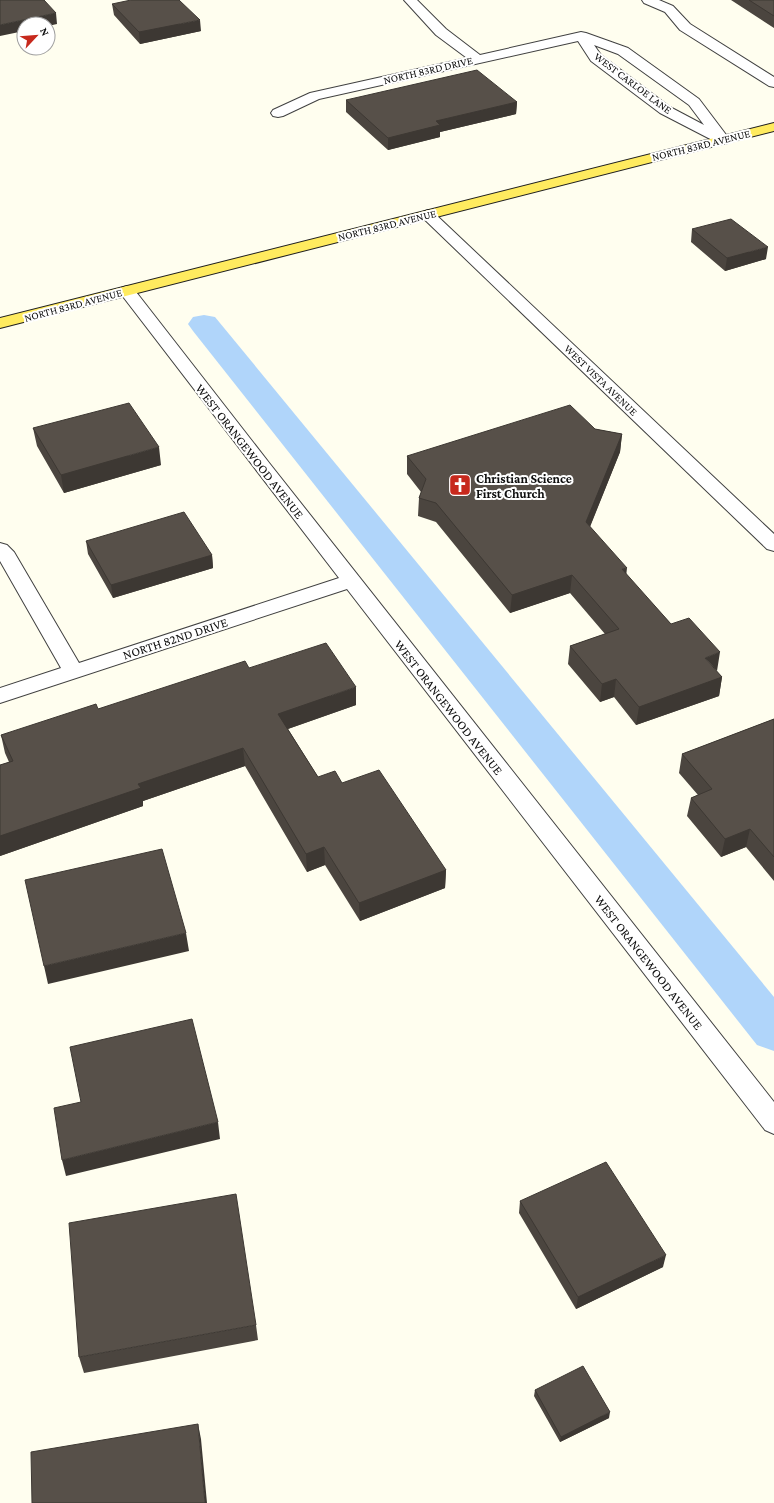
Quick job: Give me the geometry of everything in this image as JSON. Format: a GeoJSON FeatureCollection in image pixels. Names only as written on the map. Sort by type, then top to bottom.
{"type":"FeatureCollection","features":[{"type":"Feature","properties":{"kind":"main road","name":"NORTH 83RD AVENUE"},"geometry":{"type":"LineString","coordinates":[[0,323],[774,127]]}},
{"type":"Feature","properties":{"kind":"street"},"geometry":{"type":"LineString","coordinates":[[410,0],[441,32],[477,59]]}},
{"type":"Feature","properties":{"kind":"street"},"geometry":{"type":"LineString","coordinates":[[648,0],[669,9],[685,27],[774,83]]}},
{"type":"Feature","properties":{"kind":"street","name":"NORTH 83RD DRIVE"},"geometry":{"type":"LineString","coordinates":[[278,113],[314,96],[581,36]]}},
{"type":"Feature","properties":{"kind":"street","name":"WEST CARLOE LANE"},"geometry":{"type":"LineString","coordinates":[[581,36],[623,51],[694,102],[723,140]]}},
{"type":"Feature","properties":{"kind":"street","name":"WEST CARLOE LANE"},"geometry":{"type":"LineString","coordinates":[[581,36],[596,58],[665,110],[723,140]]}},
{"type":"Feature","properties":{"kind":"street"},"geometry":{"type":"LineString","coordinates":[[610,68],[638,62]]}},
{"type":"Feature","properties":{"kind":"street","name":"WEST VISTA AVENUE"},"geometry":{"type":"LineString","coordinates":[[428,215],[774,545]]}},
{"type":"Feature","properties":{"kind":"street","name":"WEST ORANGEWOOD AVENUE"},"geometry":{"type":"LineString","coordinates":[[127,291],[351,581],[774,1122]]}},
{"type":"Feature","properties":{"kind":"street"},"geometry":{"type":"LineString","coordinates":[[0,549],[7,556],[74,672]]}},
{"type":"Feature","properties":{"kind":"street","name":"NORTH 82ND DRIVE"},"geometry":{"type":"LineString","coordinates":[[0,696],[351,581]]}},
{"type":"Feature","properties":{"kind":"building"},"geometry":{"type":"Polygon","coordinates":[[[0,0],[44,0],[56,13],[42,16],[16,16],[16,22],[0,25],[0,0]]]}},
{"type":"Feature","properties":{"kind":"building"},"geometry":{"type":"Polygon","coordinates":[[[131,0],[179,0],[200,20],[139,32],[112,4],[131,0]]]}},
{"type":"Feature","properties":{"kind":"building"},"geometry":{"type":"Polygon","coordinates":[[[749,0],[774,0],[774,16],[749,0]]]}},
{"type":"Feature","properties":{"kind":"building"},"geometry":{"type":"Polygon","coordinates":[[[477,70],[517,102],[436,121],[440,125],[388,138],[346,100],[477,70]]]}},
{"type":"Feature","properties":{"kind":"building"},"geometry":{"type":"Polygon","coordinates":[[[731,219],[768,247],[727,258],[692,229],[731,219]]]}},
{"type":"Feature","properties":{"kind":"building"},"geometry":{"type":"Polygon","coordinates":[[[129,403],[159,447],[61,475],[33,428],[129,403]]]}},
{"type":"Feature","properties":{"kind":"building"},"geometry":{"type":"Polygon","coordinates":[[[570,405],[595,429],[622,434],[586,522],[627,568],[622,569],[671,624],[689,618],[720,652],[705,658],[722,677],[639,707],[616,679],[602,684],[570,646],[619,629],[572,575],[512,595],[436,503],[419,498],[426,479],[407,456],[570,405]]]}},
{"type":"Feature","properties":{"kind":"building"},"geometry":{"type":"Polygon","coordinates":[[[184,512],[212,555],[111,585],[86,541],[184,512]]]}},
{"type":"Feature","properties":{"kind":"building"},"geometry":{"type":"Polygon","coordinates":[[[326,643],[356,687],[278,714],[318,777],[335,771],[342,783],[379,770],[446,870],[359,903],[324,847],[306,854],[243,748],[138,784],[141,788],[0,836],[0,765],[13,761],[1,735],[96,704],[98,709],[245,661],[249,668],[326,643]]]}},
{"type":"Feature","properties":{"kind":"building"},"geometry":{"type":"Polygon","coordinates":[[[774,719],[774,857],[750,829],[725,839],[691,798],[712,789],[682,754],[774,719]]]}},
{"type":"Feature","properties":{"kind":"building"},"geometry":{"type":"Polygon","coordinates":[[[162,849],[186,933],[44,966],[25,880],[162,849]]]}},
{"type":"Feature","properties":{"kind":"building"},"geometry":{"type":"Polygon","coordinates":[[[192,1019],[218,1122],[62,1160],[54,1108],[81,1102],[70,1047],[192,1019]]]}},
{"type":"Feature","properties":{"kind":"building"},"geometry":{"type":"Polygon","coordinates":[[[606,1162],[666,1255],[578,1297],[520,1201],[606,1162]]]}},
{"type":"Feature","properties":{"kind":"building"},"geometry":{"type":"Polygon","coordinates":[[[236,1194],[256,1325],[79,1357],[69,1223],[236,1194]]]}},
{"type":"Feature","properties":{"kind":"building"},"geometry":{"type":"Polygon","coordinates":[[[583,1366],[610,1412],[561,1437],[535,1390],[583,1366]]]}},
{"type":"Feature","properties":{"kind":"building"},"geometry":{"type":"Polygon","coordinates":[[[198,1424],[205,1503],[32,1503],[31,1452],[198,1424]]]}},
{"type":"Feature","properties":{"kind":"waterway"},"geometry":{"type":"LineString","coordinates":[[204,324],[774,1031]]}},
{"type":"Feature","properties":{"kind":"place","name":"Christian Science First Church"},"geometry":{"type":"Point","coordinates":[460,485]}}]}
